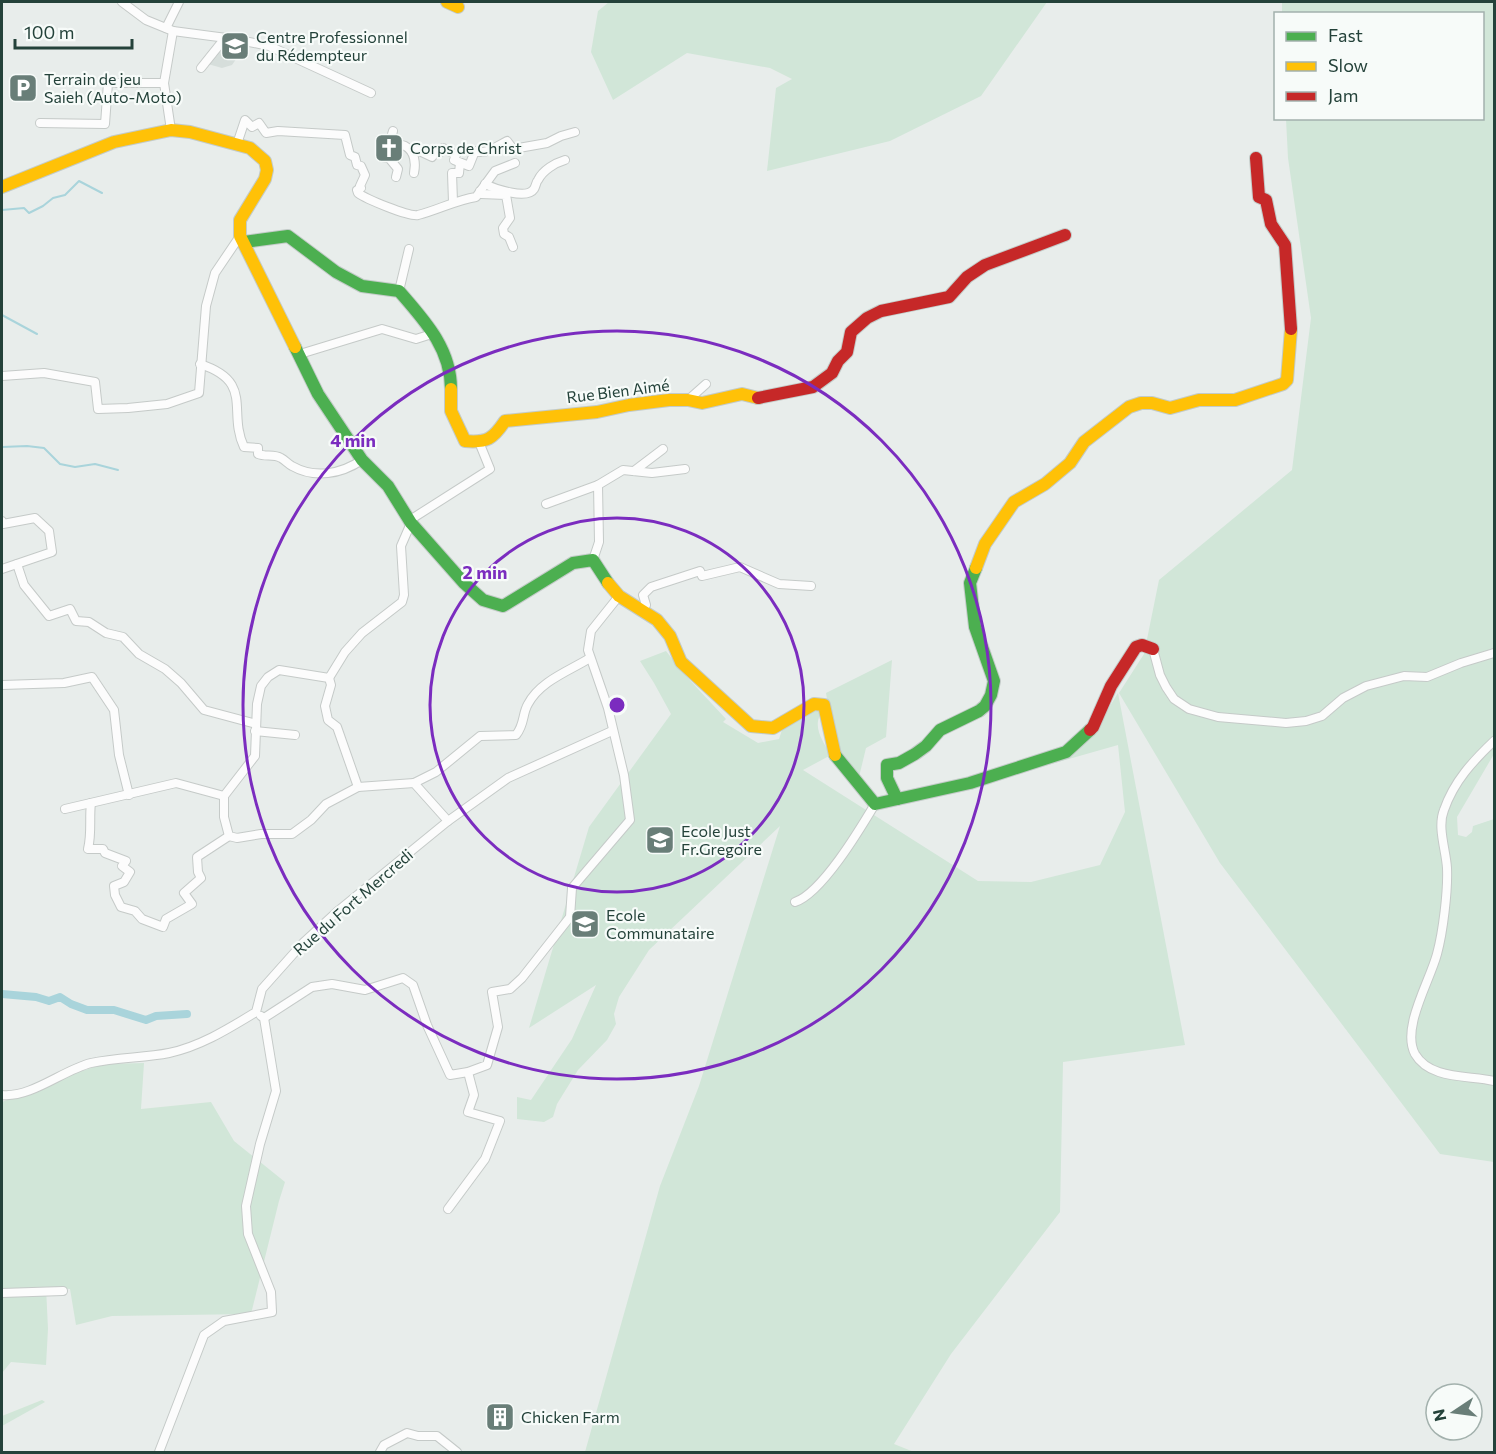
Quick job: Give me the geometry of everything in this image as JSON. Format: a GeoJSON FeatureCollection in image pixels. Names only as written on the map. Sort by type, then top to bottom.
{"type":"FeatureCollection","features":[{"type":"Feature","properties":{"kind":"street"},"geometry":{"type":"LineString","coordinates":[[122,2],[146,20],[170,30],[268,46],[371,93]]}},
{"type":"Feature","properties":{"kind":"street"},"geometry":{"type":"LineString","coordinates":[[171,130],[164,83],[170,30],[178,2]]}},
{"type":"Feature","properties":{"kind":"street"},"geometry":{"type":"LineString","coordinates":[[201,68],[225,38]]}},
{"type":"Feature","properties":{"kind":"street"},"geometry":{"type":"LineString","coordinates":[[40,123],[105,124],[108,83],[164,83]]}},
{"type":"Feature","properties":{"kind":"street"},"geometry":{"type":"LineString","coordinates":[[237,144],[245,120],[252,127],[259,123],[266,133],[345,135],[350,155],[355,157],[357,165],[361,166],[365,175],[361,188],[357,190],[363,197],[416,215],[453,202],[476,197],[495,171],[514,163]]}},
{"type":"Feature","properties":{"kind":"street"},"geometry":{"type":"LineString","coordinates":[[2,187],[114,142],[171,130],[190,132],[250,148],[265,161],[267,170],[266,179],[240,220],[242,239],[318,394],[362,460],[387,486],[410,522],[483,600],[503,606],[573,563],[593,560]]}},
{"type":"Feature","properties":{"kind":"street"},"geometry":{"type":"LineString","coordinates":[[390,141],[393,131]]}},
{"type":"Feature","properties":{"kind":"street"},"geometry":{"type":"LineString","coordinates":[[412,152],[415,149],[432,157],[437,150],[441,152],[443,148],[456,155],[454,160],[469,166],[475,151],[480,153],[489,151],[507,141],[513,149],[529,148],[575,132]]}},
{"type":"Feature","properties":{"kind":"street"},"geometry":{"type":"LineString","coordinates":[[396,177],[398,169],[389,158],[382,157],[380,149],[385,141],[405,146],[412,152],[416,167],[414,173]]}},
{"type":"Feature","properties":{"kind":"street"},"geometry":{"type":"LineString","coordinates":[[897,799],[887,778],[887,765],[899,763],[926,746],[940,729],[966,720],[979,711],[991,695],[994,681],[975,627],[970,584],[985,544],[1014,502],[1045,484],[1070,463],[1084,442],[1129,407],[1141,403],[1152,403],[1170,408],[1199,400],[1235,400],[1283,384],[1287,380],[1291,322],[1285,245],[1271,224],[1266,200],[1259,197],[1260,170],[1256,158]]}},
{"type":"Feature","properties":{"kind":"street"},"geometry":{"type":"LineString","coordinates":[[483,187],[513,194],[527,194],[535,188],[540,176],[552,166],[565,160]]}},
{"type":"Feature","properties":{"kind":"street"},"geometry":{"type":"LineString","coordinates":[[453,202],[452,173],[459,173],[460,164]]}},
{"type":"Feature","properties":{"kind":"street"},"geometry":{"type":"LineString","coordinates":[[483,187],[482,194],[506,195],[510,218],[503,228],[504,234],[509,237],[513,247]]}},
{"type":"Feature","properties":{"kind":"street","name":"Rue Bien Aimé"},"geometry":{"type":"LineString","coordinates":[[479,442],[495,436],[505,421],[597,412],[629,405],[688,400],[702,403],[742,394],[758,398],[813,387],[832,373],[838,361],[847,352],[851,332],[867,318],[881,311],[949,297],[967,277],[985,265],[1065,235]]}},
{"type":"Feature","properties":{"kind":"street"},"geometry":{"type":"LineString","coordinates":[[2,376],[44,373],[94,382],[98,409],[167,404],[199,393],[206,306],[215,273],[242,239],[288,236],[336,272],[362,286],[399,291],[435,333],[451,376],[451,411],[465,441],[479,442],[490,469],[410,522],[401,546],[404,595],[402,602],[362,633],[345,652],[329,678],[331,685],[325,706],[328,720],[337,727],[358,787]]}},
{"type":"Feature","properties":{"kind":"street"},"geometry":{"type":"LineString","coordinates":[[399,291],[409,249]]}},
{"type":"Feature","properties":{"kind":"street"},"geometry":{"type":"LineString","coordinates":[[300,354],[382,329],[416,339],[435,333]]}},
{"type":"Feature","properties":{"kind":"street"},"geometry":{"type":"LineString","coordinates":[[200,364],[220,372],[232,384],[239,416],[238,435],[244,447],[258,448],[258,454],[264,457],[280,457],[289,465],[309,473],[334,474],[362,460]]}},
{"type":"Feature","properties":{"kind":"street"},"geometry":{"type":"LineString","coordinates":[[688,400],[706,384]]}},
{"type":"Feature","properties":{"kind":"street"},"geometry":{"type":"LineString","coordinates":[[634,471],[663,449]]}},
{"type":"Feature","properties":{"kind":"street"},"geometry":{"type":"LineString","coordinates":[[546,504],[598,485],[623,470],[652,473],[685,469]]}},
{"type":"Feature","properties":{"kind":"street"},"geometry":{"type":"LineString","coordinates":[[593,560],[599,542],[598,485]]}},
{"type":"Feature","properties":{"kind":"street"},"geometry":{"type":"LineString","coordinates":[[2,521],[3,524],[35,518],[49,531],[52,542],[52,552],[2,569]]}},
{"type":"Feature","properties":{"kind":"street"},"geometry":{"type":"LineString","coordinates":[[593,560],[619,596],[657,620],[670,636],[681,662],[751,726],[773,728],[814,704],[824,705],[834,754],[875,804]]}},
{"type":"Feature","properties":{"kind":"street"},"geometry":{"type":"LineString","coordinates":[[17,564],[24,585],[49,616],[70,609],[76,621],[89,622],[106,633],[123,637],[139,654],[165,669],[181,683],[204,710],[256,728],[295,735]]}},
{"type":"Feature","properties":{"kind":"street"},"geometry":{"type":"LineString","coordinates":[[640,610],[646,605],[643,595],[651,587],[700,571],[702,576],[740,567],[779,584],[811,586]]}},
{"type":"Feature","properties":{"kind":"street"},"geometry":{"type":"LineString","coordinates":[[264,1017],[312,987],[332,984],[365,990],[403,978],[412,985],[450,1075],[468,1072],[487,1065],[498,1027],[492,992],[510,989],[522,978],[570,917],[572,888],[630,820],[624,775],[608,708],[588,650],[591,631],[619,596]]}},
{"type":"Feature","properties":{"kind":"street"},"geometry":{"type":"LineString","coordinates":[[795,902],[803,899],[837,863],[875,804],[970,783],[1066,752],[1093,727],[1111,686],[1136,647],[1148,646],[1153,649],[1166,687],[1174,699],[1190,709],[1218,717],[1286,723],[1306,721],[1322,716],[1343,698],[1366,686],[1404,676],[1427,677],[1494,653]]}},
{"type":"Feature","properties":{"kind":"street"},"geometry":{"type":"LineString","coordinates":[[91,802],[89,820],[91,838],[88,849],[103,849],[105,853],[122,858],[126,861],[123,866],[130,872],[124,882],[114,886],[115,895],[121,907],[135,912],[142,919],[164,927],[166,919],[192,904],[184,893],[201,878],[198,872],[197,857],[229,836],[237,838],[261,834],[292,834],[311,820],[326,804],[358,787],[414,783],[436,772],[480,736],[516,735],[522,727],[527,704],[544,685],[590,658]]}},
{"type":"Feature","properties":{"kind":"street"},"geometry":{"type":"LineString","coordinates":[[229,836],[224,817],[224,796],[255,756],[261,686],[268,677],[279,670],[329,678]]}},
{"type":"Feature","properties":{"kind":"street"},"geometry":{"type":"LineString","coordinates":[[2,685],[64,683],[92,677],[114,710],[119,754],[129,795]]}},
{"type":"Feature","properties":{"kind":"street","name":"Rue du Fort Mercredi"},"geometry":{"type":"LineString","coordinates":[[256,1012],[262,989],[303,943],[339,910],[448,821],[508,778],[612,731]]}},
{"type":"Feature","properties":{"kind":"street"},"geometry":{"type":"LineString","coordinates":[[1494,741],[1469,764],[1452,791],[1443,812],[1441,828],[1447,872],[1442,926],[1438,953],[1413,1024],[1411,1038],[1418,1059],[1438,1072],[1494,1080]]}},
{"type":"Feature","properties":{"kind":"street"},"geometry":{"type":"LineString","coordinates":[[64,810],[176,783],[224,796]]}},
{"type":"Feature","properties":{"kind":"street"},"geometry":{"type":"LineString","coordinates":[[414,783],[448,821]]}},
{"type":"Feature","properties":{"kind":"street"},"geometry":{"type":"LineString","coordinates":[[2,1095],[37,1087],[91,1063],[170,1053],[212,1038],[256,1012],[264,1017],[276,1092],[260,1144],[246,1206],[248,1234],[271,1292],[273,1312],[224,1321],[204,1335],[159,1452]]}},
{"type":"Feature","properties":{"kind":"street"},"geometry":{"type":"LineString","coordinates":[[448,1209],[485,1160],[500,1121],[468,1112],[474,1095],[468,1072]]}},
{"type":"Feature","properties":{"kind":"street"},"geometry":{"type":"LineString","coordinates":[[2,1293],[63,1291]]}},
{"type":"Feature","properties":{"kind":"street"},"geometry":{"type":"LineString","coordinates":[[380,1452],[384,1445],[407,1433],[418,1436],[437,1436],[457,1452]]}},
{"type":"Feature","properties":{"kind":"shaded area"},"geometry":{"type":"Polygon","coordinates":[[[226,42],[245,46],[232,65],[222,68],[208,64],[226,42]]]}},
{"type":"Feature","properties":{"kind":"green space"},"geometry":{"type":"Polygon","coordinates":[[[609,2],[1047,2],[981,96],[890,141],[767,171],[776,88],[792,79],[770,68],[687,53],[613,100],[591,52],[598,11],[609,2]]]}},
{"type":"Feature","properties":{"kind":"green space"},"geometry":{"type":"Polygon","coordinates":[[[1282,2],[1494,2],[1494,754],[1457,817],[1458,835],[1466,837],[1472,832],[1473,826],[1494,819],[1494,1162],[1440,1154],[1220,863],[1119,693],[1144,654],[1159,580],[1292,470],[1311,318],[1288,158],[1286,120],[1484,120],[1484,12],[1282,12],[1282,2]]]}},
{"type":"Feature","properties":{"kind":"green space"},"geometry":{"type":"Polygon","coordinates":[[[666,651],[726,719],[723,722],[758,743],[779,739],[783,727],[814,710],[818,711],[819,731],[831,755],[803,770],[978,881],[1031,882],[1100,865],[1125,812],[1118,745],[1009,776],[1094,732],[1118,693],[1185,1045],[1063,1062],[1060,1212],[951,1354],[894,1444],[914,1452],[585,1452],[660,1186],[699,1086],[780,826],[649,950],[619,997],[614,1014],[616,1024],[607,1040],[578,1070],[557,1104],[553,1117],[544,1122],[517,1119],[517,1097],[531,1100],[572,1039],[596,985],[529,1028],[589,827],[671,714],[640,661],[666,651]]]}},
{"type":"Feature","properties":{"kind":"green space"},"geometry":{"type":"Polygon","coordinates":[[[892,660],[886,737],[866,748],[859,777],[836,753],[826,693],[892,660]]]}},
{"type":"Feature","properties":{"kind":"green space"},"geometry":{"type":"Polygon","coordinates":[[[144,1063],[141,1109],[211,1102],[234,1141],[285,1182],[251,1314],[112,1316],[76,1325],[70,1289],[46,1287],[48,1329],[46,1365],[11,1362],[2,1373],[2,1102],[52,1081],[103,1064],[144,1063]]]}},
{"type":"Feature","properties":{"kind":"green space"},"geometry":{"type":"Polygon","coordinates":[[[42,1400],[45,1402],[2,1426],[2,1416],[42,1400]]]}},
{"type":"Feature","properties":{"kind":"waterway"},"geometry":{"type":"LineString","coordinates":[[2,210],[24,208],[29,213],[53,198],[65,195],[79,181],[102,193]]}},
{"type":"Feature","properties":{"kind":"waterway"},"geometry":{"type":"LineString","coordinates":[[2,315],[37,334]]}},
{"type":"Feature","properties":{"kind":"waterway"},"geometry":{"type":"LineString","coordinates":[[2,447],[44,448],[60,464],[75,467],[95,464],[118,470]]}},
{"type":"Feature","properties":{"kind":"waterway"},"geometry":{"type":"LineString","coordinates":[[2,994],[36,997],[49,1001],[60,997],[87,1010],[114,1010],[146,1020],[156,1016],[187,1014]]}},
{"type":"Feature","properties":{"kind":"traffic: fast"},"geometry":{"type":"LineString","coordinates":[[244,242],[288,236],[336,272],[362,286],[399,291],[426,324],[441,348],[450,374],[451,389]]}},
{"type":"Feature","properties":{"kind":"traffic: fast"},"geometry":{"type":"LineString","coordinates":[[295,347],[318,394],[362,460],[388,486],[411,523],[464,583],[483,600],[503,606],[573,563],[593,560],[608,583]]}},
{"type":"Feature","properties":{"kind":"traffic: fast"},"geometry":{"type":"LineString","coordinates":[[897,799],[887,778],[887,765],[899,763],[915,754],[926,746],[940,730],[979,711],[991,695],[994,681],[975,627],[970,583],[976,568]]}},
{"type":"Feature","properties":{"kind":"traffic: fast"},"geometry":{"type":"LineString","coordinates":[[835,755],[875,804],[970,783],[1066,752],[1090,730]]}},
{"type":"Feature","properties":{"kind":"traffic: slow"},"geometry":{"type":"LineString","coordinates":[[447,2],[458,7]]}},
{"type":"Feature","properties":{"kind":"traffic: slow"},"geometry":{"type":"LineString","coordinates":[[2,187],[114,142],[171,130],[190,132],[250,148],[265,161],[267,170],[265,179],[240,220],[240,236],[295,347]]}},
{"type":"Feature","properties":{"kind":"traffic: slow"},"geometry":{"type":"LineString","coordinates":[[976,568],[985,544],[1014,502],[1045,484],[1070,463],[1084,442],[1129,407],[1141,403],[1152,403],[1170,408],[1199,400],[1235,400],[1283,384],[1287,380],[1291,329]]}},
{"type":"Feature","properties":{"kind":"traffic: slow"},"geometry":{"type":"LineString","coordinates":[[451,389],[451,411],[465,441],[489,438],[505,421],[597,412],[669,400],[702,403],[742,394],[758,398]]}},
{"type":"Feature","properties":{"kind":"traffic: slow"},"geometry":{"type":"LineString","coordinates":[[608,583],[619,596],[657,620],[670,636],[681,662],[751,726],[773,728],[814,704],[824,705],[835,755]]}},
{"type":"Feature","properties":{"kind":"traffic: jam"},"geometry":{"type":"LineString","coordinates":[[1256,158],[1259,197],[1266,200],[1271,224],[1285,245],[1291,329]]}},
{"type":"Feature","properties":{"kind":"traffic: jam"},"geometry":{"type":"LineString","coordinates":[[758,398],[813,387],[832,373],[838,361],[847,352],[851,332],[867,318],[881,311],[949,297],[967,277],[985,265],[1065,235]]}},
{"type":"Feature","properties":{"kind":"traffic: jam"},"geometry":{"type":"LineString","coordinates":[[1090,730],[1111,686],[1136,647],[1142,645],[1153,649]]}},
{"type":"Feature","properties":{"kind":"place","name":"Centre Professionnel du Rédempteur"},"geometry":{"type":"Point","coordinates":[235,46]}},
{"type":"Feature","properties":{"kind":"place","name":"Terrain de jeu Saieh (Auto-Moto)"},"geometry":{"type":"Point","coordinates":[23,88]}},
{"type":"Feature","properties":{"kind":"place","name":"Corps de Christ"},"geometry":{"type":"Point","coordinates":[389,148]}},
{"type":"Feature","properties":{"kind":"place","name":"Ecole Just Fr.Gregoire"},"geometry":{"type":"Point","coordinates":[660,840]}},
{"type":"Feature","properties":{"kind":"place","name":"Ecole Communataire"},"geometry":{"type":"Point","coordinates":[585,924]}},
{"type":"Feature","properties":{"kind":"place","name":"Chicken Farm"},"geometry":{"type":"Point","coordinates":[500,1417]}}]}
